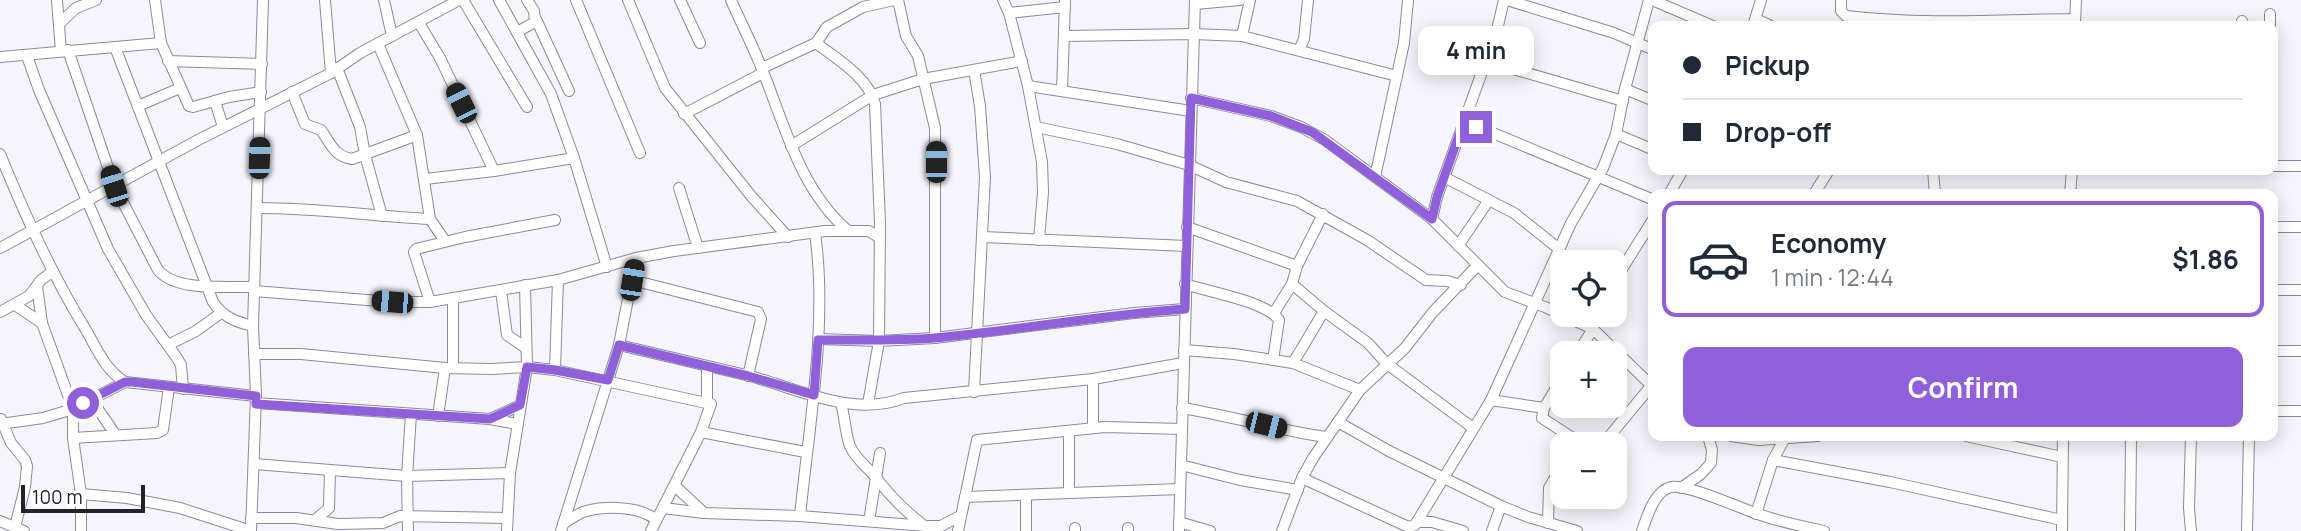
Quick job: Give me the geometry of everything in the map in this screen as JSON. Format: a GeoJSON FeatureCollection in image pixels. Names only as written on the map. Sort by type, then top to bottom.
{"type":"FeatureCollection","features":[{"type":"Feature","properties":{"kind":"street"},"geometry":{"type":"LineString","coordinates":[[57,0],[65,50],[114,186],[162,275],[188,285],[392,302],[430,302],[558,280],[636,258],[698,248],[847,230],[869,231],[880,238]]}},
{"type":"Feature","properties":{"kind":"street"},"geometry":{"type":"LineString","coordinates":[[59,24],[76,8],[96,0]]}},
{"type":"Feature","properties":{"kind":"street"},"geometry":{"type":"LineString","coordinates":[[155,0],[161,43],[188,106],[261,92]]}},
{"type":"Feature","properties":{"kind":"street"},"geometry":{"type":"LineString","coordinates":[[81,494],[127,498],[180,508],[251,531],[256,400],[253,326],[263,0]]}},
{"type":"Feature","properties":{"kind":"street"},"geometry":{"type":"LineString","coordinates":[[325,0],[334,70],[360,127],[382,216]]}},
{"type":"Feature","properties":{"kind":"street"},"geometry":{"type":"LineString","coordinates":[[383,0],[392,36]]}},
{"type":"Feature","properties":{"kind":"street"},"geometry":{"type":"LineString","coordinates":[[499,0],[551,94],[574,158],[607,267]]}},
{"type":"Feature","properties":{"kind":"street"},"geometry":{"type":"LineString","coordinates":[[527,0],[569,91]]}},
{"type":"Feature","properties":{"kind":"street"},"geometry":{"type":"LineString","coordinates":[[576,0],[640,153]]}},
{"type":"Feature","properties":{"kind":"street"},"geometry":{"type":"LineString","coordinates":[[628,0],[657,75],[675,103],[789,237]]}},
{"type":"Feature","properties":{"kind":"street"},"geometry":{"type":"LineString","coordinates":[[680,0],[700,43]]}},
{"type":"Feature","properties":{"kind":"street"},"geometry":{"type":"LineString","coordinates":[[731,0],[763,70],[791,146],[821,204],[847,230]]}},
{"type":"Feature","properties":{"kind":"street"},"geometry":{"type":"LineString","coordinates":[[684,114],[816,43],[827,27],[863,4],[896,0],[906,36],[918,56],[936,137],[935,338]]}},
{"type":"Feature","properties":{"kind":"street"},"geometry":{"type":"LineString","coordinates":[[1003,0],[1022,61],[1037,127],[1043,182],[1039,240]]}},
{"type":"Feature","properties":{"kind":"street"},"geometry":{"type":"LineString","coordinates":[[1210,531],[1179,526],[1195,2],[1240,0]]}},
{"type":"Feature","properties":{"kind":"street"},"geometry":{"type":"LineString","coordinates":[[1242,36],[1250,0]]}},
{"type":"Feature","properties":{"kind":"street"},"geometry":{"type":"LineString","coordinates":[[1299,50],[1304,39],[1308,0]]}},
{"type":"Feature","properties":{"kind":"street"},"geometry":{"type":"LineString","coordinates":[[1375,177],[1397,76],[1408,0]]}},
{"type":"Feature","properties":{"kind":"street"},"geometry":{"type":"LineString","coordinates":[[1432,219],[1505,0],[1614,33],[1648,47]]}},
{"type":"Feature","properties":{"kind":"street"},"geometry":{"type":"LineString","coordinates":[[1444,177],[1514,213],[1559,250],[1577,213],[1599,178],[1616,134],[1625,89],[1651,0],[1701,21]]}},
{"type":"Feature","properties":{"kind":"street"},"geometry":{"type":"LineString","coordinates":[[1755,21],[1761,0]]}},
{"type":"Feature","properties":{"kind":"street"},"geometry":{"type":"LineString","coordinates":[[1841,0],[1841,11],[1846,16],[1894,21]]}},
{"type":"Feature","properties":{"kind":"street"},"geometry":{"type":"LineString","coordinates":[[2074,21],[2076,0]]}},
{"type":"Feature","properties":{"kind":"street"},"geometry":{"type":"LineString","coordinates":[[0,248],[334,70],[454,1],[527,107]]}},
{"type":"Feature","properties":{"kind":"street"},"geometry":{"type":"LineString","coordinates":[[1009,13],[1065,3],[1062,91]]}},
{"type":"Feature","properties":{"kind":"street"},"geometry":{"type":"LineString","coordinates":[[517,32],[536,22],[536,19]]}},
{"type":"Feature","properties":{"kind":"street"},"geometry":{"type":"LineString","coordinates":[[419,23],[440,58],[494,171]]}},
{"type":"Feature","properties":{"kind":"street"},"geometry":{"type":"LineString","coordinates":[[1065,36],[1242,36],[1397,76]]}},
{"type":"Feature","properties":{"kind":"street"},"geometry":{"type":"LineString","coordinates":[[0,57],[161,43]]}},
{"type":"Feature","properties":{"kind":"street"},"geometry":{"type":"LineString","coordinates":[[816,43],[855,74],[873,95],[876,114],[880,223],[879,341],[865,404],[846,422]]}},
{"type":"Feature","properties":{"kind":"street"},"geometry":{"type":"LineString","coordinates":[[378,44],[417,135],[430,219],[445,242]]}},
{"type":"Feature","properties":{"kind":"street"},"geometry":{"type":"LineString","coordinates":[[115,47],[213,302],[221,313],[237,322],[253,326]]}},
{"type":"Feature","properties":{"kind":"street"},"geometry":{"type":"LineString","coordinates":[[27,56],[86,201],[131,292],[200,391]]}},
{"type":"Feature","properties":{"kind":"street"},"geometry":{"type":"LineString","coordinates":[[168,61],[262,64]]}},
{"type":"Feature","properties":{"kind":"street"},"geometry":{"type":"LineString","coordinates":[[791,146],[873,95],[923,79],[1022,61]]}},
{"type":"Feature","properties":{"kind":"street"},"geometry":{"type":"LineString","coordinates":[[1486,61],[1623,101]]}},
{"type":"Feature","properties":{"kind":"street"},"geometry":{"type":"LineString","coordinates":[[974,70],[984,146],[983,237],[975,333],[974,392]]}},
{"type":"Feature","properties":{"kind":"street"},"geometry":{"type":"LineString","coordinates":[[1028,86],[1191,111]]}},
{"type":"Feature","properties":{"kind":"street"},"geometry":{"type":"LineString","coordinates":[[138,106],[180,88]]}},
{"type":"Feature","properties":{"kind":"street"},"geometry":{"type":"LineString","coordinates":[[1625,89],[1648,99]]}},
{"type":"Feature","properties":{"kind":"street"},"geometry":{"type":"LineString","coordinates":[[292,92],[305,124],[321,130],[336,153],[352,159],[417,135]]}},
{"type":"Feature","properties":{"kind":"street"},"geometry":{"type":"LineString","coordinates":[[1191,98],[1289,121],[1325,140],[1432,219],[1505,292],[1550,309]]}},
{"type":"Feature","properties":{"kind":"street"},"geometry":{"type":"LineString","coordinates":[[215,101],[223,127]]}},
{"type":"Feature","properties":{"kind":"street"},"geometry":{"type":"LineString","coordinates":[[1464,121],[1648,198]]}},
{"type":"Feature","properties":{"kind":"street"},"geometry":{"type":"LineString","coordinates":[[1037,127],[1117,144],[1189,165],[1226,182],[1297,201],[1323,214],[1426,280],[1461,285]]}},
{"type":"Feature","properties":{"kind":"street"},"geometry":{"type":"LineString","coordinates":[[1616,134],[1648,147]]}},
{"type":"Feature","properties":{"kind":"street"},"geometry":{"type":"LineString","coordinates":[[0,154],[31,230],[52,272],[111,370],[125,382]]}},
{"type":"Feature","properties":{"kind":"street"},"geometry":{"type":"LineString","coordinates":[[425,179],[574,158]]}},
{"type":"Feature","properties":{"kind":"street"},"geometry":{"type":"LineString","coordinates":[[2278,166],[2301,166]]}},
{"type":"Feature","properties":{"kind":"street"},"geometry":{"type":"LineString","coordinates":[[679,188],[698,248]]}},
{"type":"Feature","properties":{"kind":"street"},"geometry":{"type":"LineString","coordinates":[[1458,246],[1489,200]]}},
{"type":"Feature","properties":{"kind":"street"},"geometry":{"type":"LineString","coordinates":[[258,208],[344,211],[430,219]]}},
{"type":"Feature","properties":{"kind":"street"},"geometry":{"type":"LineString","coordinates":[[1274,313],[1292,284],[1297,266],[1323,214]]}},
{"type":"Feature","properties":{"kind":"street"},"geometry":{"type":"LineString","coordinates":[[430,302],[414,260],[414,251],[421,247],[555,220]]}},
{"type":"Feature","properties":{"kind":"street"},"geometry":{"type":"LineString","coordinates":[[869,231],[880,223]]}},
{"type":"Feature","properties":{"kind":"street"},"geometry":{"type":"LineString","coordinates":[[1187,227],[1297,266]]}},
{"type":"Feature","properties":{"kind":"street"},"geometry":{"type":"LineString","coordinates":[[2278,227],[2301,227]]}},
{"type":"Feature","properties":{"kind":"street"},"geometry":{"type":"LineString","coordinates":[[1627,261],[1648,228]]}},
{"type":"Feature","properties":{"kind":"street"},"geometry":{"type":"LineString","coordinates":[[800,516],[818,340],[815,233]]}},
{"type":"Feature","properties":{"kind":"street"},"geometry":{"type":"LineString","coordinates":[[983,237],[1186,246]]}},
{"type":"Feature","properties":{"kind":"street"},"geometry":{"type":"LineString","coordinates":[[562,527],[619,345],[636,258]]}},
{"type":"Feature","properties":{"kind":"street"},"geometry":{"type":"LineString","coordinates":[[1282,531],[1302,478],[1326,437],[1360,390],[1405,348],[1433,312],[1477,266]]}},
{"type":"Feature","properties":{"kind":"street"},"geometry":{"type":"LineString","coordinates":[[1302,478],[1410,527],[1418,522],[1491,400],[1550,269]]}},
{"type":"Feature","properties":{"kind":"street"},"geometry":{"type":"LineString","coordinates":[[0,312],[29,296],[52,272]]}},
{"type":"Feature","properties":{"kind":"street"},"geometry":{"type":"LineString","coordinates":[[555,370],[558,280]]}},
{"type":"Feature","properties":{"kind":"street"},"geometry":{"type":"LineString","coordinates":[[632,280],[758,312],[761,319],[748,376]]}},
{"type":"Feature","properties":{"kind":"street"},"geometry":{"type":"LineString","coordinates":[[1185,284],[1274,313],[1279,320],[1273,360]]}},
{"type":"Feature","properties":{"kind":"street"},"geometry":{"type":"LineString","coordinates":[[1292,284],[1368,343],[1387,363],[1473,428]]}},
{"type":"Feature","properties":{"kind":"street"},"geometry":{"type":"LineString","coordinates":[[507,531],[509,474],[527,367],[525,285]]}},
{"type":"Feature","properties":{"kind":"street"},"geometry":{"type":"LineString","coordinates":[[37,286],[42,323],[73,408],[73,438],[81,494],[81,531]]}},
{"type":"Feature","properties":{"kind":"street"},"geometry":{"type":"LineString","coordinates":[[2278,290],[2301,290]]}},
{"type":"Feature","properties":{"kind":"street"},"geometry":{"type":"LineString","coordinates":[[501,291],[507,335],[526,348]]}},
{"type":"Feature","properties":{"kind":"street"},"geometry":{"type":"LineString","coordinates":[[438,416],[449,368],[453,299]]}},
{"type":"Feature","properties":{"kind":"street"},"geometry":{"type":"LineString","coordinates":[[15,305],[42,323]]}},
{"type":"Feature","properties":{"kind":"street"},"geometry":{"type":"LineString","coordinates":[[818,340],[935,338],[1185,309]]}},
{"type":"Feature","properties":{"kind":"street"},"geometry":{"type":"LineString","coordinates":[[1293,363],[1324,311]]}},
{"type":"Feature","properties":{"kind":"street"},"geometry":{"type":"LineString","coordinates":[[168,345],[196,331],[221,313]]}},
{"type":"Feature","properties":{"kind":"street"},"geometry":{"type":"LineString","coordinates":[[1594,327],[1648,383]]}},
{"type":"Feature","properties":{"kind":"street"},"geometry":{"type":"LineString","coordinates":[[619,345],[748,376],[841,403],[865,404],[886,404],[904,398],[1093,379],[1183,363]]}},
{"type":"Feature","properties":{"kind":"street"},"geometry":{"type":"LineString","coordinates":[[1184,350],[1293,363],[1360,390]]}},
{"type":"Feature","properties":{"kind":"street"},"geometry":{"type":"LineString","coordinates":[[2278,351],[2301,351]]}},
{"type":"Feature","properties":{"kind":"street"},"geometry":{"type":"LineString","coordinates":[[254,354],[301,354],[449,368],[527,367],[608,380],[641,390],[707,402],[711,404],[711,408],[701,432],[651,531]]}},
{"type":"Feature","properties":{"kind":"street"},"geometry":{"type":"LineString","coordinates":[[181,365],[183,389]]}},
{"type":"Feature","properties":{"kind":"street"},"geometry":{"type":"LineString","coordinates":[[707,402],[708,366]]}},
{"type":"Feature","properties":{"kind":"street"},"geometry":{"type":"LineString","coordinates":[[1093,379],[1093,428]]}},
{"type":"Feature","properties":{"kind":"street"},"geometry":{"type":"LineString","coordinates":[[0,521],[19,529],[27,466],[10,443],[1,421],[36,419],[73,408],[125,382],[256,400],[490,419],[517,424]]}},
{"type":"Feature","properties":{"kind":"street"},"geometry":{"type":"LineString","coordinates":[[73,438],[157,433],[163,430],[169,387]]}},
{"type":"Feature","properties":{"kind":"street"},"geometry":{"type":"LineString","coordinates":[[1613,432],[1648,392]]}},
{"type":"Feature","properties":{"kind":"street"},"geometry":{"type":"LineString","coordinates":[[1550,398],[1542,418],[1564,432]]}},
{"type":"Feature","properties":{"kind":"street"},"geometry":{"type":"LineString","coordinates":[[91,399],[115,434]]}},
{"type":"Feature","properties":{"kind":"street"},"geometry":{"type":"LineString","coordinates":[[1491,400],[1544,408]]}},
{"type":"Feature","properties":{"kind":"street"},"geometry":{"type":"LineString","coordinates":[[841,403],[847,437],[858,460],[895,502],[926,526]]}},
{"type":"Feature","properties":{"kind":"street"},"geometry":{"type":"LineString","coordinates":[[490,419],[520,405]]}},
{"type":"Feature","properties":{"kind":"street"},"geometry":{"type":"LineString","coordinates":[[1182,408],[1326,437]]}},
{"type":"Feature","properties":{"kind":"street"},"geometry":{"type":"LineString","coordinates":[[2278,411],[2301,411]]}},
{"type":"Feature","properties":{"kind":"street"},"geometry":{"type":"LineString","coordinates":[[408,531],[407,476],[411,414]]}},
{"type":"Feature","properties":{"kind":"street"},"geometry":{"type":"LineString","coordinates":[[1338,422],[1389,451],[1501,506],[1577,531]]}},
{"type":"Feature","properties":{"kind":"street"},"geometry":{"type":"LineString","coordinates":[[958,531],[977,440],[1093,428],[1182,429]]}},
{"type":"Feature","properties":{"kind":"street"},"geometry":{"type":"LineString","coordinates":[[1069,431],[1069,493]]}},
{"type":"Feature","properties":{"kind":"street"},"geometry":{"type":"LineString","coordinates":[[701,432],[806,452]]}},
{"type":"Feature","properties":{"kind":"street"},"geometry":{"type":"LineString","coordinates":[[1681,488],[1711,463],[1709,441]]}},
{"type":"Feature","properties":{"kind":"street"},"geometry":{"type":"LineString","coordinates":[[1756,514],[1773,460],[1782,441]]}},
{"type":"Feature","properties":{"kind":"street"},"geometry":{"type":"LineString","coordinates":[[1989,441],[2062,457]]}},
{"type":"Feature","properties":{"kind":"street"},"geometry":{"type":"LineString","coordinates":[[1773,460],[1890,482],[2062,526],[2063,441]]}},
{"type":"Feature","properties":{"kind":"street"},"geometry":{"type":"LineString","coordinates":[[2190,441],[2191,531]]}},
{"type":"Feature","properties":{"kind":"street"},"geometry":{"type":"LineString","coordinates":[[2247,531],[2249,441]]}},
{"type":"Feature","properties":{"kind":"street"},"geometry":{"type":"LineString","coordinates":[[2130,531],[2131,442]]}},
{"type":"Feature","properties":{"kind":"street"},"geometry":{"type":"LineString","coordinates":[[869,521],[880,453]]}},
{"type":"Feature","properties":{"kind":"street"},"geometry":{"type":"LineString","coordinates":[[254,464],[407,476],[509,474]]}},
{"type":"Feature","properties":{"kind":"street"},"geometry":{"type":"LineString","coordinates":[[1181,465],[1240,480],[1298,490]]}},
{"type":"Feature","properties":{"kind":"street"},"geometry":{"type":"LineString","coordinates":[[315,520],[328,508],[330,470]]}},
{"type":"Feature","properties":{"kind":"street"},"geometry":{"type":"LineString","coordinates":[[675,486],[704,513]]}},
{"type":"Feature","properties":{"kind":"street"},"geometry":{"type":"LineString","coordinates":[[1548,523],[1550,486]]}},
{"type":"Feature","properties":{"kind":"street"},"geometry":{"type":"LineString","coordinates":[[1642,531],[1657,499],[1669,488],[1681,488],[1786,527],[1824,531]]}},
{"type":"Feature","properties":{"kind":"street"},"geometry":{"type":"LineString","coordinates":[[965,497],[1180,489]]}},
{"type":"Feature","properties":{"kind":"street"},"geometry":{"type":"LineString","coordinates":[[1026,496],[1026,531]]}},
{"type":"Feature","properties":{"kind":"street"},"geometry":{"type":"LineString","coordinates":[[1492,531],[1501,506]]}},
{"type":"Feature","properties":{"kind":"street"},"geometry":{"type":"LineString","coordinates":[[663,508],[945,528],[960,516]]}},
{"type":"Feature","properties":{"kind":"street"},"geometry":{"type":"LineString","coordinates":[[562,527],[583,512],[607,509],[643,512],[656,520]]}},
{"type":"Feature","properties":{"kind":"street"},"geometry":{"type":"LineString","coordinates":[[251,518],[296,518],[338,524],[383,523],[400,516],[507,519]]}},
{"type":"Feature","properties":{"kind":"street"},"geometry":{"type":"LineString","coordinates":[[1524,531],[1528,517]]}},
{"type":"Feature","properties":{"kind":"street"},"geometry":{"type":"LineString","coordinates":[[1418,522],[1432,522],[1463,531]]}},
{"type":"Feature","properties":{"kind":"route"},"geometry":{"type":"LineString","coordinates":[[83,403],[125,382],[132,382],[256,396],[256,404],[490,419],[520,405],[527,367],[608,380],[619,345],[814,395],[818,340],[935,338],[1185,309],[1191,98],[1289,121],[1312,132],[1432,219],[1464,121],[1476,127]]}}]}
